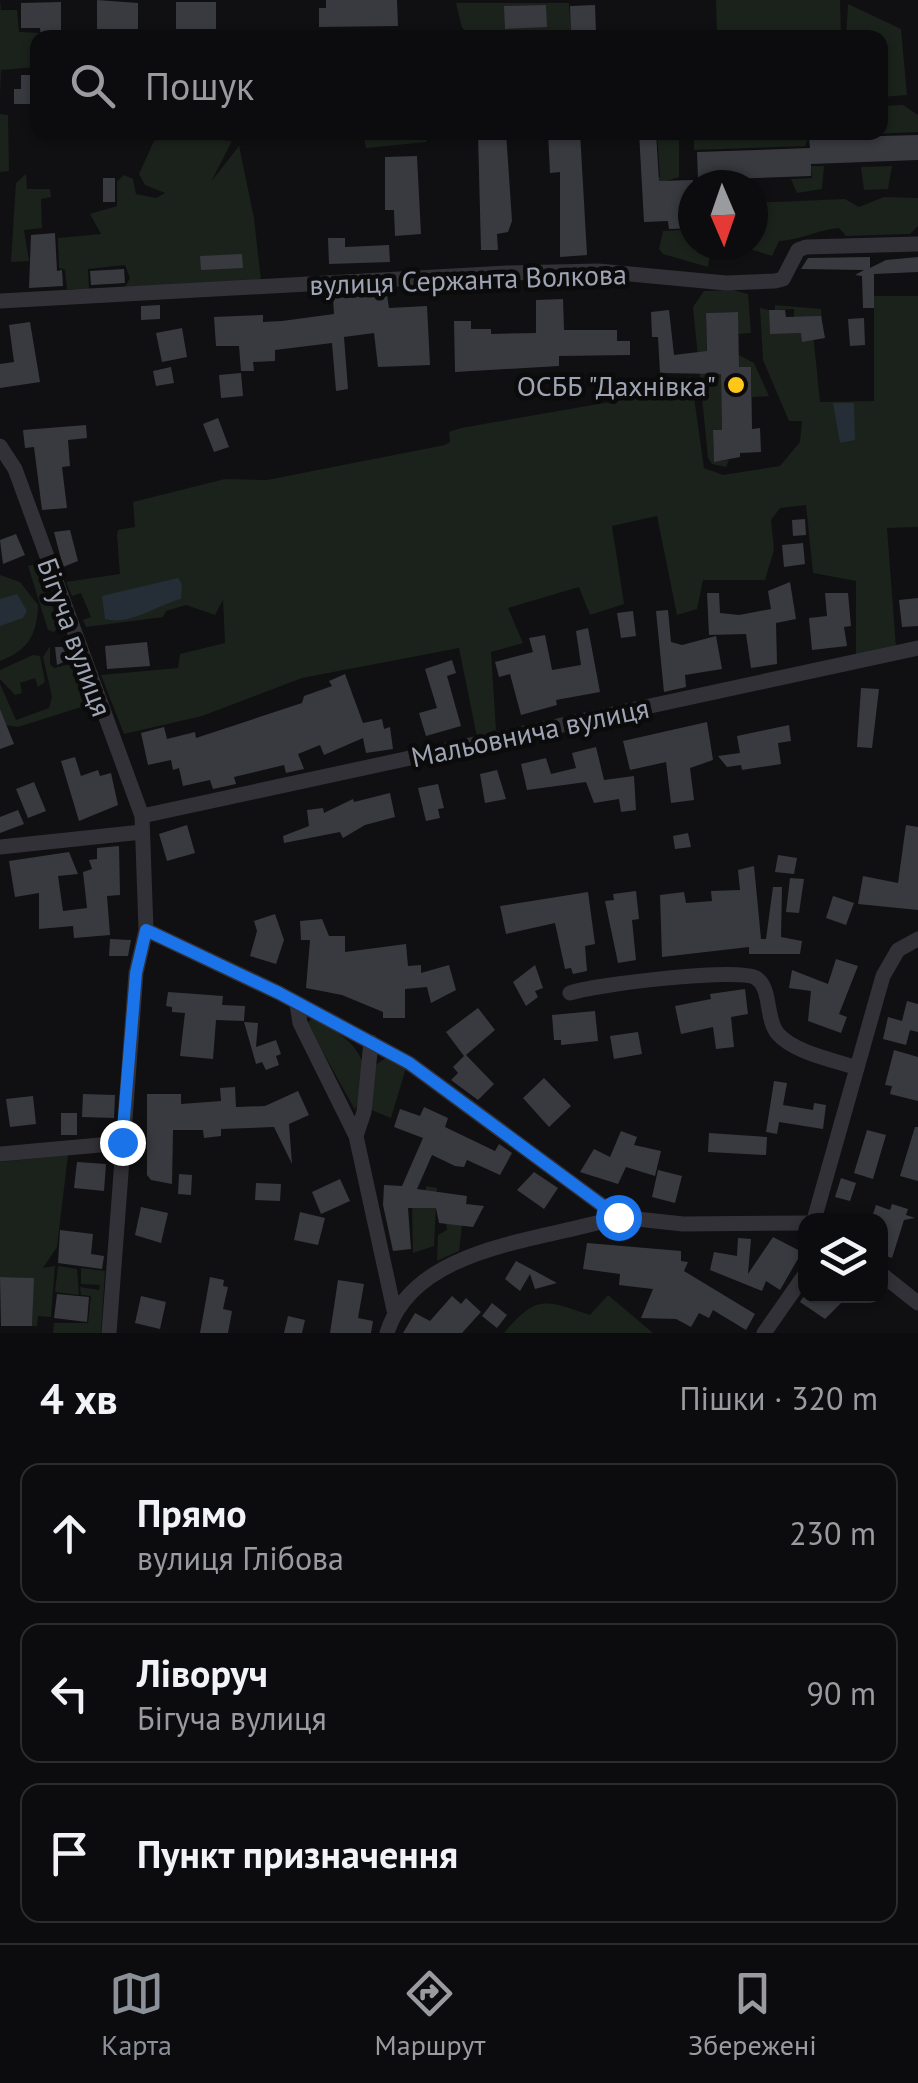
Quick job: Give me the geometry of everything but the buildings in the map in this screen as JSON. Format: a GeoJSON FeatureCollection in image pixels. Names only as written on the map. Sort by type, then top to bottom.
{"type":"FeatureCollection","features":[{"type":"Feature","properties":{"kind":"street","name":"вулиця Сержанта Волкова"},"geometry":{"type":"LineString","coordinates":[[0,301],[525,272],[630,272],[726,283],[765,282],[783,278],[798,250],[806,247],[918,244]]}},
{"type":"Feature","properties":{"kind":"street","name":"Бігуча вулиця"},"geometry":{"type":"LineString","coordinates":[[0,446],[15,468],[142,824],[146,930],[136,973],[109,1333]]}},
{"type":"Feature","properties":{"kind":"street","name":"Мальовнича вулиця"},"geometry":{"type":"LineString","coordinates":[[142,824],[918,648]]}},
{"type":"Feature","properties":{"kind":"street"},"geometry":{"type":"LineString","coordinates":[[0,847],[142,824]]}},
{"type":"Feature","properties":{"kind":"street"},"geometry":{"type":"LineString","coordinates":[[146,930],[409,1063],[618,1217]]}},
{"type":"Feature","properties":{"kind":"street"},"geometry":{"type":"LineString","coordinates":[[816,1213],[886,968],[898,950],[918,938]]}},
{"type":"Feature","properties":{"kind":"street"},"geometry":{"type":"LineString","coordinates":[[570,993],[687,976],[746,974],[761,983],[771,1022],[785,1040],[857,1068]]}},
{"type":"Feature","properties":{"kind":"street"},"geometry":{"type":"LineString","coordinates":[[296,1004],[300,1023],[356,1136],[394,1310],[387,1333]]}},
{"type":"Feature","properties":{"kind":"street"},"geometry":{"type":"LineString","coordinates":[[356,1136],[364,1112],[371,1042]]}},
{"type":"Feature","properties":{"kind":"street"},"geometry":{"type":"LineString","coordinates":[[0,1154],[122,1142]]}},
{"type":"Feature","properties":{"kind":"street"},"geometry":{"type":"LineString","coordinates":[[394,1310],[444,1269],[618,1217],[683,1224],[798,1223]]}},
{"type":"Feature","properties":{"kind":"street"},"geometry":{"type":"LineString","coordinates":[[888,1280],[918,1302]]}},
{"type":"Feature","properties":{"kind":"street"},"geometry":{"type":"LineString","coordinates":[[764,1333],[798,1284]]}},
{"type":"Feature","properties":{"kind":"shaded area"},"geometry":{"type":"Polygon","coordinates":[[[0,0],[1,10],[17,10],[19,32],[30,32],[30,68],[1,70],[0,96],[0,0]]]}},
{"type":"Feature","properties":{"kind":"shaded area"},"geometry":{"type":"Polygon","coordinates":[[[716,0],[840,0],[841,30],[717,30],[716,0]]]}},
{"type":"Feature","properties":{"kind":"shaded area"},"geometry":{"type":"Polygon","coordinates":[[[456,3],[569,3],[571,30],[462,28],[456,3]]]}},
{"type":"Feature","properties":{"kind":"shaded area"},"geometry":{"type":"Polygon","coordinates":[[[848,4],[901,29],[907,95],[888,96],[888,30],[846,30],[848,4]]]}},
{"type":"Feature","properties":{"kind":"shaded area"},"geometry":{"type":"Polygon","coordinates":[[[903,105],[918,115],[918,132],[888,133],[888,106],[903,105]]]}},
{"type":"Feature","properties":{"kind":"shaded area"},"geometry":{"type":"Polygon","coordinates":[[[0,114],[8,115],[9,171],[0,172],[0,114]]]}},
{"type":"Feature","properties":{"kind":"shaded area"},"geometry":{"type":"Polygon","coordinates":[[[364,140],[428,140],[426,142],[366,148],[364,140]]]}},
{"type":"Feature","properties":{"kind":"shaded area"},"geometry":{"type":"Polygon","coordinates":[[[657,140],[679,140],[678,177],[666,181],[666,217],[656,179],[660,177],[657,140]]]}},
{"type":"Feature","properties":{"kind":"shaded area"},"geometry":{"type":"Polygon","coordinates":[[[694,140],[808,140],[805,146],[694,150],[694,140]]]}},
{"type":"Feature","properties":{"kind":"shaded area"},"geometry":{"type":"Polygon","coordinates":[[[154,141],[232,141],[211,182],[239,146],[254,218],[261,281],[125,287],[130,278],[125,265],[88,269],[89,289],[67,289],[65,270],[59,268],[58,238],[101,234],[90,214],[117,206],[117,181],[124,175],[133,179],[136,194],[156,198],[165,193],[145,185],[139,174],[154,141]]]}},
{"type":"Feature","properties":{"kind":"shaded area"},"geometry":{"type":"Polygon","coordinates":[[[811,166],[824,166],[822,189],[797,193],[791,179],[812,178],[811,166]]]}},
{"type":"Feature","properties":{"kind":"shaded area"},"geometry":{"type":"Polygon","coordinates":[[[892,166],[888,189],[864,190],[861,167],[892,166]]]}},
{"type":"Feature","properties":{"kind":"shaded area"},"geometry":{"type":"Polygon","coordinates":[[[26,174],[27,189],[50,189],[51,197],[41,199],[42,228],[24,230],[29,261],[11,262],[16,183],[26,174]]]}},
{"type":"Feature","properties":{"kind":"shaded area"},"geometry":{"type":"Polygon","coordinates":[[[884,197],[918,198],[918,226],[910,234],[846,236],[839,228],[831,229],[779,241],[772,256],[768,255],[768,202],[845,199],[859,207],[884,197]]]}},
{"type":"Feature","properties":{"kind":"shaded area"},"geometry":{"type":"Polygon","coordinates":[[[678,230],[678,258],[659,249],[663,231],[678,230]]]}},
{"type":"Feature","properties":{"kind":"shaded area"},"geometry":{"type":"Polygon","coordinates":[[[684,260],[709,260],[708,267],[684,260]]]}},
{"type":"Feature","properties":{"kind":"shaded area"},"geometry":{"type":"Polygon","coordinates":[[[704,291],[748,294],[751,333],[738,334],[738,312],[706,313],[707,373],[721,374],[722,430],[713,430],[714,461],[729,460],[726,467],[712,464],[708,458],[693,307],[704,291]]]}},
{"type":"Feature","properties":{"kind":"shaded area"},"geometry":{"type":"Polygon","coordinates":[[[874,296],[918,296],[918,527],[887,528],[896,647],[856,656],[856,581],[813,573],[806,505],[780,508],[771,520],[774,550],[765,580],[703,580],[697,609],[677,615],[657,516],[612,526],[624,604],[590,615],[579,587],[508,608],[523,643],[491,652],[496,730],[477,737],[459,648],[302,678],[202,716],[124,734],[101,675],[178,668],[180,654],[225,643],[223,600],[215,615],[186,605],[166,611],[163,617],[86,627],[83,620],[91,617],[81,593],[72,596],[66,582],[120,574],[117,535],[118,530],[135,527],[133,502],[225,479],[267,480],[445,445],[450,442],[449,432],[461,428],[650,395],[691,376],[704,468],[723,475],[780,466],[800,442],[802,421],[789,421],[763,360],[760,308],[769,310],[770,333],[794,317],[794,309],[775,310],[775,305],[821,309],[822,321],[812,323],[820,402],[874,401],[874,296]]]}},
{"type":"Feature","properties":{"kind":"shaded area"},"geometry":{"type":"Polygon","coordinates":[[[739,355],[754,363],[769,396],[752,397],[751,367],[739,367],[739,355]]]}},
{"type":"Feature","properties":{"kind":"shaded area"},"geometry":{"type":"Polygon","coordinates":[[[833,403],[854,403],[855,440],[840,443],[833,403]]]}},
{"type":"Feature","properties":{"kind":"shaded area"},"geometry":{"type":"Polygon","coordinates":[[[37,564],[59,625],[54,632],[48,630],[28,566],[37,564]]]}},
{"type":"Feature","properties":{"kind":"shaded area"},"geometry":{"type":"Polygon","coordinates":[[[0,575],[20,582],[38,605],[36,625],[29,640],[18,652],[0,661],[0,575]]]}},
{"type":"Feature","properties":{"kind":"shaded area"},"geometry":{"type":"Polygon","coordinates":[[[178,578],[182,584],[181,599],[124,620],[105,619],[102,596],[178,578]]]}},
{"type":"Feature","properties":{"kind":"shaded area"},"geometry":{"type":"Polygon","coordinates":[[[17,594],[27,611],[23,618],[0,626],[0,599],[17,594]]]}},
{"type":"Feature","properties":{"kind":"shaded area"},"geometry":{"type":"Polygon","coordinates":[[[50,646],[50,664],[54,668],[75,663],[91,704],[18,727],[5,725],[0,714],[0,684],[16,720],[49,708],[52,697],[43,657],[50,646]]]}},
{"type":"Feature","properties":{"kind":"shaded area"},"geometry":{"type":"Polygon","coordinates":[[[33,655],[40,656],[45,682],[38,687],[35,678],[20,683],[22,693],[15,695],[0,679],[0,670],[33,655]]]}},
{"type":"Feature","properties":{"kind":"shaded area"},"geometry":{"type":"Polygon","coordinates":[[[313,1018],[340,1035],[358,1054],[364,1078],[355,1110],[307,1023],[313,1018]]]}},
{"type":"Feature","properties":{"kind":"shaded area"},"geometry":{"type":"Polygon","coordinates":[[[386,1058],[406,1068],[391,1118],[369,1109],[374,1066],[386,1058]]]}},
{"type":"Feature","properties":{"kind":"shaded area"},"geometry":{"type":"Polygon","coordinates":[[[68,1155],[57,1247],[43,1268],[55,1266],[51,1317],[38,1316],[37,1326],[32,1326],[33,1278],[0,1277],[0,1162],[68,1155]]]}},
{"type":"Feature","properties":{"kind":"shaded area"},"geometry":{"type":"Polygon","coordinates":[[[426,1186],[437,1188],[434,1246],[413,1253],[412,1204],[425,1205],[426,1186]]]}},
{"type":"Feature","properties":{"kind":"shaded area"},"geometry":{"type":"Polygon","coordinates":[[[463,1217],[459,1251],[437,1261],[438,1235],[447,1230],[446,1223],[463,1217]]]}},
{"type":"Feature","properties":{"kind":"shaded area"},"geometry":{"type":"Polygon","coordinates":[[[58,1266],[77,1269],[79,1295],[55,1292],[58,1266]]]}},
{"type":"Feature","properties":{"kind":"shaded area"},"geometry":{"type":"Polygon","coordinates":[[[81,1268],[105,1271],[101,1333],[53,1333],[54,1323],[88,1323],[91,1296],[81,1295],[80,1287],[99,1290],[100,1285],[81,1284],[81,1268]]]}},
{"type":"Feature","properties":{"kind":"shaded area"},"geometry":{"type":"Polygon","coordinates":[[[608,1295],[653,1333],[504,1333],[534,1306],[552,1304],[590,1315],[608,1295]]]}},
{"type":"Feature","properties":{"kind":"place","name":"ОСББ \"Дахнівка\""},"geometry":{"type":"Point","coordinates":[736,385]}},
{"type":"Feature","properties":{"kind":"route"},"geometry":{"type":"LineString","coordinates":[[122,1142],[136,973],[146,930],[279,993],[409,1063],[618,1217]]}}]}
